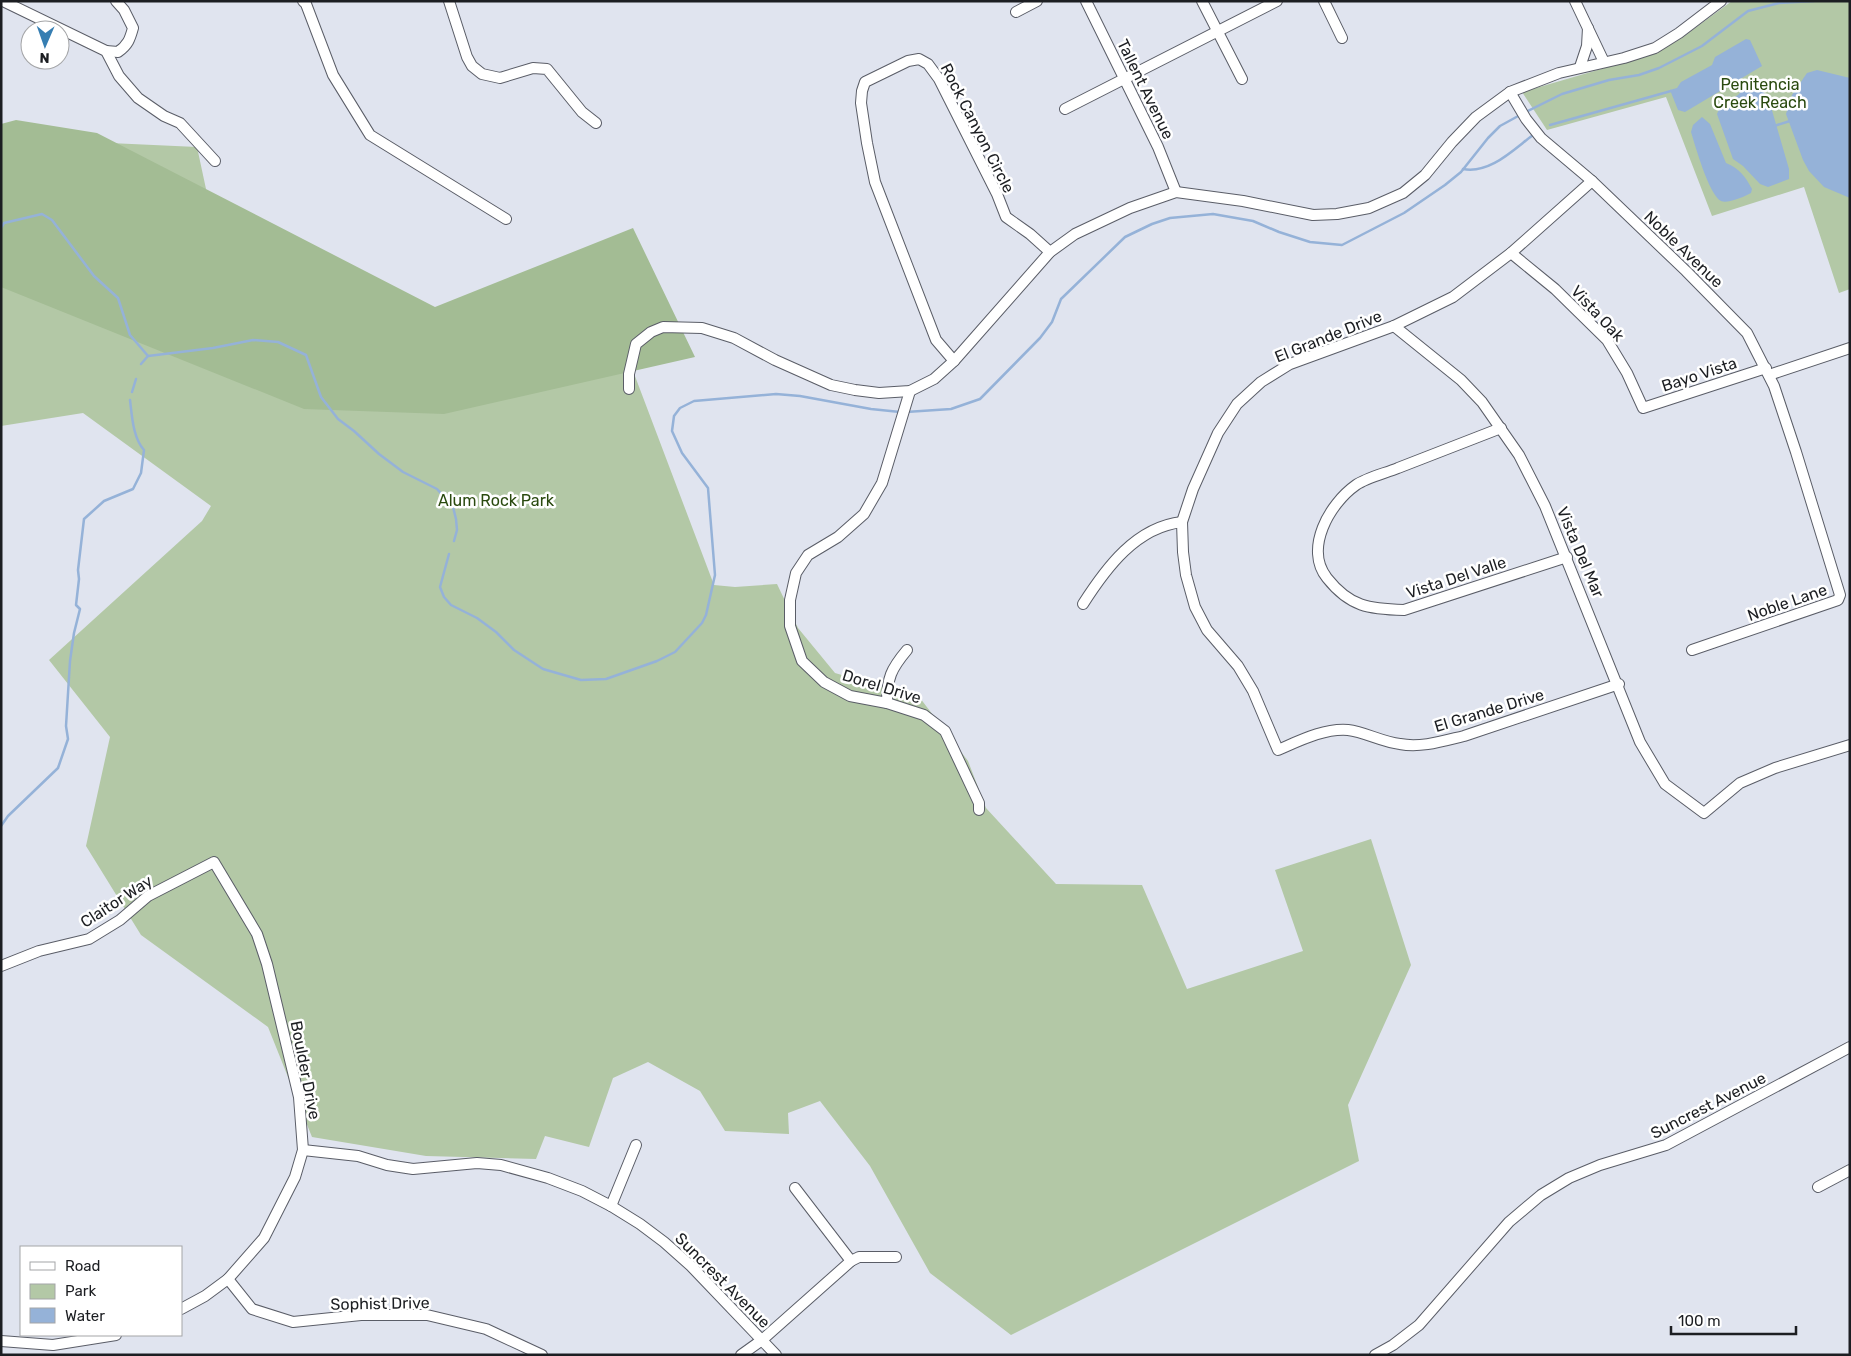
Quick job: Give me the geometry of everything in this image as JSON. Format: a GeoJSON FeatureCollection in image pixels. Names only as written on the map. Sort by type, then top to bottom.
{"type":"FeatureCollection","features":[{"type":"Feature","properties":{"kind":"street"},"geometry":{"type":"LineString","coordinates":[[3,1],[106,51],[118,52],[129,41],[133,28],[124,10],[116,1]]}},
{"type":"Feature","properties":{"kind":"street"},"geometry":{"type":"LineString","coordinates":[[303,1],[306,4],[333,75],[370,135],[506,219]]}},
{"type":"Feature","properties":{"kind":"street"},"geometry":{"type":"LineString","coordinates":[[449,1],[458,34],[472,66],[482,74],[500,78],[533,68],[547,69],[582,112],[596,123]]}},
{"type":"Feature","properties":{"kind":"street"},"geometry":{"type":"LineString","coordinates":[[1016,12],[1037,1]]}},
{"type":"Feature","properties":{"kind":"street","name":"Tallent Avenue"},"geometry":{"type":"LineString","coordinates":[[1086,1],[1158,147],[1176,192]]}},
{"type":"Feature","properties":{"kind":"street"},"geometry":{"type":"LineString","coordinates":[[1202,1],[1242,79]]}},
{"type":"Feature","properties":{"kind":"street"},"geometry":{"type":"LineString","coordinates":[[1065,108],[1277,1]]}},
{"type":"Feature","properties":{"kind":"street"},"geometry":{"type":"LineString","coordinates":[[1324,1],[1342,38]]}},
{"type":"Feature","properties":{"kind":"street"},"geometry":{"type":"LineString","coordinates":[[1575,1],[1604,62]]}},
{"type":"Feature","properties":{"kind":"street"},"geometry":{"type":"LineString","coordinates":[[629,389],[629,374],[636,344],[651,332],[663,328],[702,328],[734,338],[775,360],[831,385],[879,393],[910,391],[934,379],[954,361],[1050,252],[1075,234],[1130,208],[1176,192],[1243,200],[1313,214],[1337,214],[1369,208],[1403,193],[1426,175],[1452,142],[1476,117],[1510,92],[1580,67],[1624,58],[1655,48],[1679,33],[1721,1]]}},
{"type":"Feature","properties":{"kind":"street"},"geometry":{"type":"LineString","coordinates":[[1580,67],[1587,46],[1588,27]]}},
{"type":"Feature","properties":{"kind":"street"},"geometry":{"type":"LineString","coordinates":[[106,51],[120,76],[138,98],[164,116],[180,123],[215,161]]}},
{"type":"Feature","properties":{"kind":"street","name":"Rock Canyon Circle"},"geometry":{"type":"LineString","coordinates":[[954,361],[936,340],[875,182],[861,103],[865,82],[908,61],[919,59],[928,64],[940,79],[1006,217],[1030,234],[1050,252]]}},
{"type":"Feature","properties":{"kind":"street","name":"Noble Avenue"},"geometry":{"type":"LineString","coordinates":[[1510,92],[1526,119],[1541,138],[1592,181],[1699,283],[1747,333],[1767,372]]}},
{"type":"Feature","properties":{"kind":"street","name":"El Grande Drive"},"geometry":{"type":"LineString","coordinates":[[1592,181],[1511,254],[1453,297],[1394,326],[1290,364],[1261,382],[1238,404],[1218,433],[1193,489],[1182,522],[1185,567],[1195,607],[1207,630],[1238,666],[1253,691],[1278,750],[1328,731],[1348,730],[1399,744],[1414,746],[1441,742],[1618,684]]}},
{"type":"Feature","properties":{"kind":"street","name":"Vista Oak"},"geometry":{"type":"LineString","coordinates":[[1511,254],[1555,289],[1607,340],[1627,373],[1643,408]]}},
{"type":"Feature","properties":{"kind":"street","name":"Vista Del Mar"},"geometry":{"type":"LineString","coordinates":[[1394,326],[1461,380],[1482,402],[1519,455],[1545,506],[1567,557],[1640,742],[1665,784],[1704,813],[1740,783],[1775,768],[1850,745]]}},
{"type":"Feature","properties":{"kind":"street"},"geometry":{"type":"LineString","coordinates":[[1767,372],[1850,348]]}},
{"type":"Feature","properties":{"kind":"street","name":"Bayo Vista"},"geometry":{"type":"LineString","coordinates":[[1643,408],[1767,372]]}},
{"type":"Feature","properties":{"kind":"street","name":"Noble Lane"},"geometry":{"type":"LineString","coordinates":[[1692,650],[1838,600],[1840,595],[1796,452],[1767,372]]}},
{"type":"Feature","properties":{"kind":"street","name":"Dorel Drive"},"geometry":{"type":"LineString","coordinates":[[910,391],[882,483],[864,514],[838,537],[808,556],[796,573],[790,600],[790,626],[802,661],[824,682],[850,696],[924,715],[945,731],[979,803],[979,810]]}},
{"type":"Feature","properties":{"kind":"street","name":"Vista Del Valle"},"geometry":{"type":"LineString","coordinates":[[1501,428],[1356,485],[1336,506],[1321,533],[1317,560],[1324,574],[1343,595],[1359,604],[1376,610],[1404,610],[1567,557]]}},
{"type":"Feature","properties":{"kind":"street"},"geometry":{"type":"LineString","coordinates":[[1082,604],[1102,574],[1128,547],[1144,536],[1168,524],[1182,522]]}},
{"type":"Feature","properties":{"kind":"street"},"geometry":{"type":"LineString","coordinates":[[887,704],[887,686],[894,666],[907,650]]}},
{"type":"Feature","properties":{"kind":"street","name":"Claitor Way"},"geometry":{"type":"LineString","coordinates":[[1,966],[39,951],[89,939],[120,920],[148,896],[214,862]]}},
{"type":"Feature","properties":{"kind":"street","name":"Boulder Drive"},"geometry":{"type":"LineString","coordinates":[[182,1309],[205,1296],[228,1278],[264,1238],[296,1176],[303,1150],[299,1097],[267,964],[257,934],[214,862]]}},
{"type":"Feature","properties":{"kind":"street","name":"Suncrest Avenue"},"geometry":{"type":"LineString","coordinates":[[1375,1355],[1393,1345],[1419,1325],[1509,1222],[1541,1195],[1569,1178],[1600,1165],[1666,1146],[1850,1047]]}},
{"type":"Feature","properties":{"kind":"street"},"geometry":{"type":"LineString","coordinates":[[612,1206],[636,1145]]}},
{"type":"Feature","properties":{"kind":"street","name":"Suncrest Avenue"},"geometry":{"type":"LineString","coordinates":[[303,1150],[358,1156],[388,1165],[413,1169],[477,1163],[501,1165],[522,1169],[582,1191],[612,1206],[664,1242],[692,1266],[776,1355]]}},
{"type":"Feature","properties":{"kind":"street"},"geometry":{"type":"LineString","coordinates":[[1818,1187],[1850,1170]]}},
{"type":"Feature","properties":{"kind":"street"},"geometry":{"type":"LineString","coordinates":[[795,1188],[851,1261]]}},
{"type":"Feature","properties":{"kind":"street"},"geometry":{"type":"LineString","coordinates":[[741,1355],[762,1340],[851,1261],[859,1256],[896,1257]]}},
{"type":"Feature","properties":{"kind":"street","name":"Sophist Drive"},"geometry":{"type":"LineString","coordinates":[[228,1278],[252,1309],[293,1322],[361,1315],[427,1315],[486,1329],[542,1355]]}},
{"type":"Feature","properties":{"kind":"street"},"geometry":{"type":"LineString","coordinates":[[1,1341],[53,1345],[110,1336]]}},
{"type":"Feature","properties":{"kind":"green space","name":"Penitencia Creek Reach"},"geometry":{"type":"Polygon","coordinates":[[[1732,1],[1850,1],[1850,289],[1839,293],[1804,187],[1712,216],[1666,97],[1547,130],[1522,92],[1656,53],[1680,39],[1732,1]]]}},
{"type":"Feature","properties":{"kind":"green space"},"geometry":{"type":"Polygon","coordinates":[[[16,120],[97,133],[435,307],[633,228],[695,357],[444,414],[304,409],[1,287],[1,124],[16,120]]]}},
{"type":"Feature","properties":{"kind":"green space","name":"Alum Rock Park"},"geometry":{"type":"Polygon","coordinates":[[[1,138],[197,147],[215,231],[399,349],[599,281],[714,585],[735,587],[777,584],[798,628],[835,673],[920,698],[968,761],[986,808],[1056,884],[1142,885],[1187,989],[1303,951],[1275,870],[1371,839],[1411,965],[1348,1105],[1359,1161],[1011,1335],[930,1273],[870,1166],[820,1101],[788,1113],[789,1134],[725,1131],[700,1091],[648,1062],[613,1078],[589,1147],[545,1136],[536,1159],[426,1156],[312,1137],[268,1027],[141,935],[86,846],[110,737],[49,660],[202,521],[211,506],[83,413],[1,426],[1,138]]]}},
{"type":"Feature","properties":{"kind":"water"},"geometry":{"type":"Polygon","coordinates":[[[1746,39],[1750,40],[1762,66],[1685,112],[1678,110],[1670,90],[1677,88],[1681,82],[1712,65],[1715,57],[1746,39]]]}},
{"type":"Feature","properties":{"kind":"water"},"geometry":{"type":"Polygon","coordinates":[[[1817,70],[1850,78],[1850,198],[1824,187],[1809,171],[1786,114],[1792,95],[1807,73],[1817,70]]]}},
{"type":"Feature","properties":{"kind":"water"},"geometry":{"type":"Polygon","coordinates":[[[1749,83],[1758,85],[1765,94],[1771,107],[1789,169],[1789,179],[1768,187],[1760,184],[1743,166],[1733,159],[1717,114],[1721,105],[1738,95],[1749,83]]]}},
{"type":"Feature","properties":{"kind":"water"},"geometry":{"type":"Polygon","coordinates":[[[1702,117],[1710,124],[1726,163],[1739,170],[1752,189],[1751,193],[1727,202],[1721,201],[1716,197],[1703,169],[1691,132],[1693,125],[1702,117]]]}},
{"type":"Feature","properties":{"kind":"waterway"},"geometry":{"type":"LineString","coordinates":[[1524,113],[1562,94],[1609,80],[1639,75],[1659,68],[1702,46],[1748,11],[1779,3],[1814,1]]}},
{"type":"Feature","properties":{"kind":"waterway"},"geometry":{"type":"LineString","coordinates":[[1550,125],[1671,91]]}},
{"type":"Feature","properties":{"kind":"waterway"},"geometry":{"type":"LineString","coordinates":[[906,412],[951,409],[980,399],[1040,338],[1052,322],[1061,299],[1125,237],[1170,218],[1213,214],[1253,221],[1310,242],[1342,245],[1404,213],[1445,185],[1461,172],[1500,126],[1520,115]]}},
{"type":"Feature","properties":{"kind":"waterway"},"geometry":{"type":"LineString","coordinates":[[1774,126],[1790,121]]}},
{"type":"Feature","properties":{"kind":"waterway"},"geometry":{"type":"LineString","coordinates":[[1463,169],[1483,168],[1501,160],[1533,135]]}},
{"type":"Feature","properties":{"kind":"waterway"},"geometry":{"type":"LineString","coordinates":[[1,228],[4,223],[42,214],[52,220],[94,276],[118,298],[130,335],[148,356],[213,348],[253,340],[278,342],[306,355],[321,397],[338,419],[403,472],[437,489],[453,507],[457,530],[454,541]]}},
{"type":"Feature","properties":{"kind":"waterway"},"geometry":{"type":"LineString","coordinates":[[141,364],[148,356]]}},
{"type":"Feature","properties":{"kind":"waterway"},"geometry":{"type":"LineString","coordinates":[[132,392],[136,379]]}},
{"type":"Feature","properties":{"kind":"waterway"},"geometry":{"type":"LineString","coordinates":[[449,554],[440,587],[444,597],[451,605],[477,618],[496,632],[514,650],[543,669],[581,680],[606,679],[657,661],[675,652],[702,623],[706,615],[715,575],[708,488],[682,453],[672,431],[674,416],[680,408],[694,401],[776,394],[900,412]]}},
{"type":"Feature","properties":{"kind":"waterway"},"geometry":{"type":"LineString","coordinates":[[1,826],[8,816],[58,768],[68,739],[66,726],[70,661],[80,609],[76,605],[84,519],[104,501],[133,489],[141,473],[144,450],[135,433],[130,400]]}}]}
